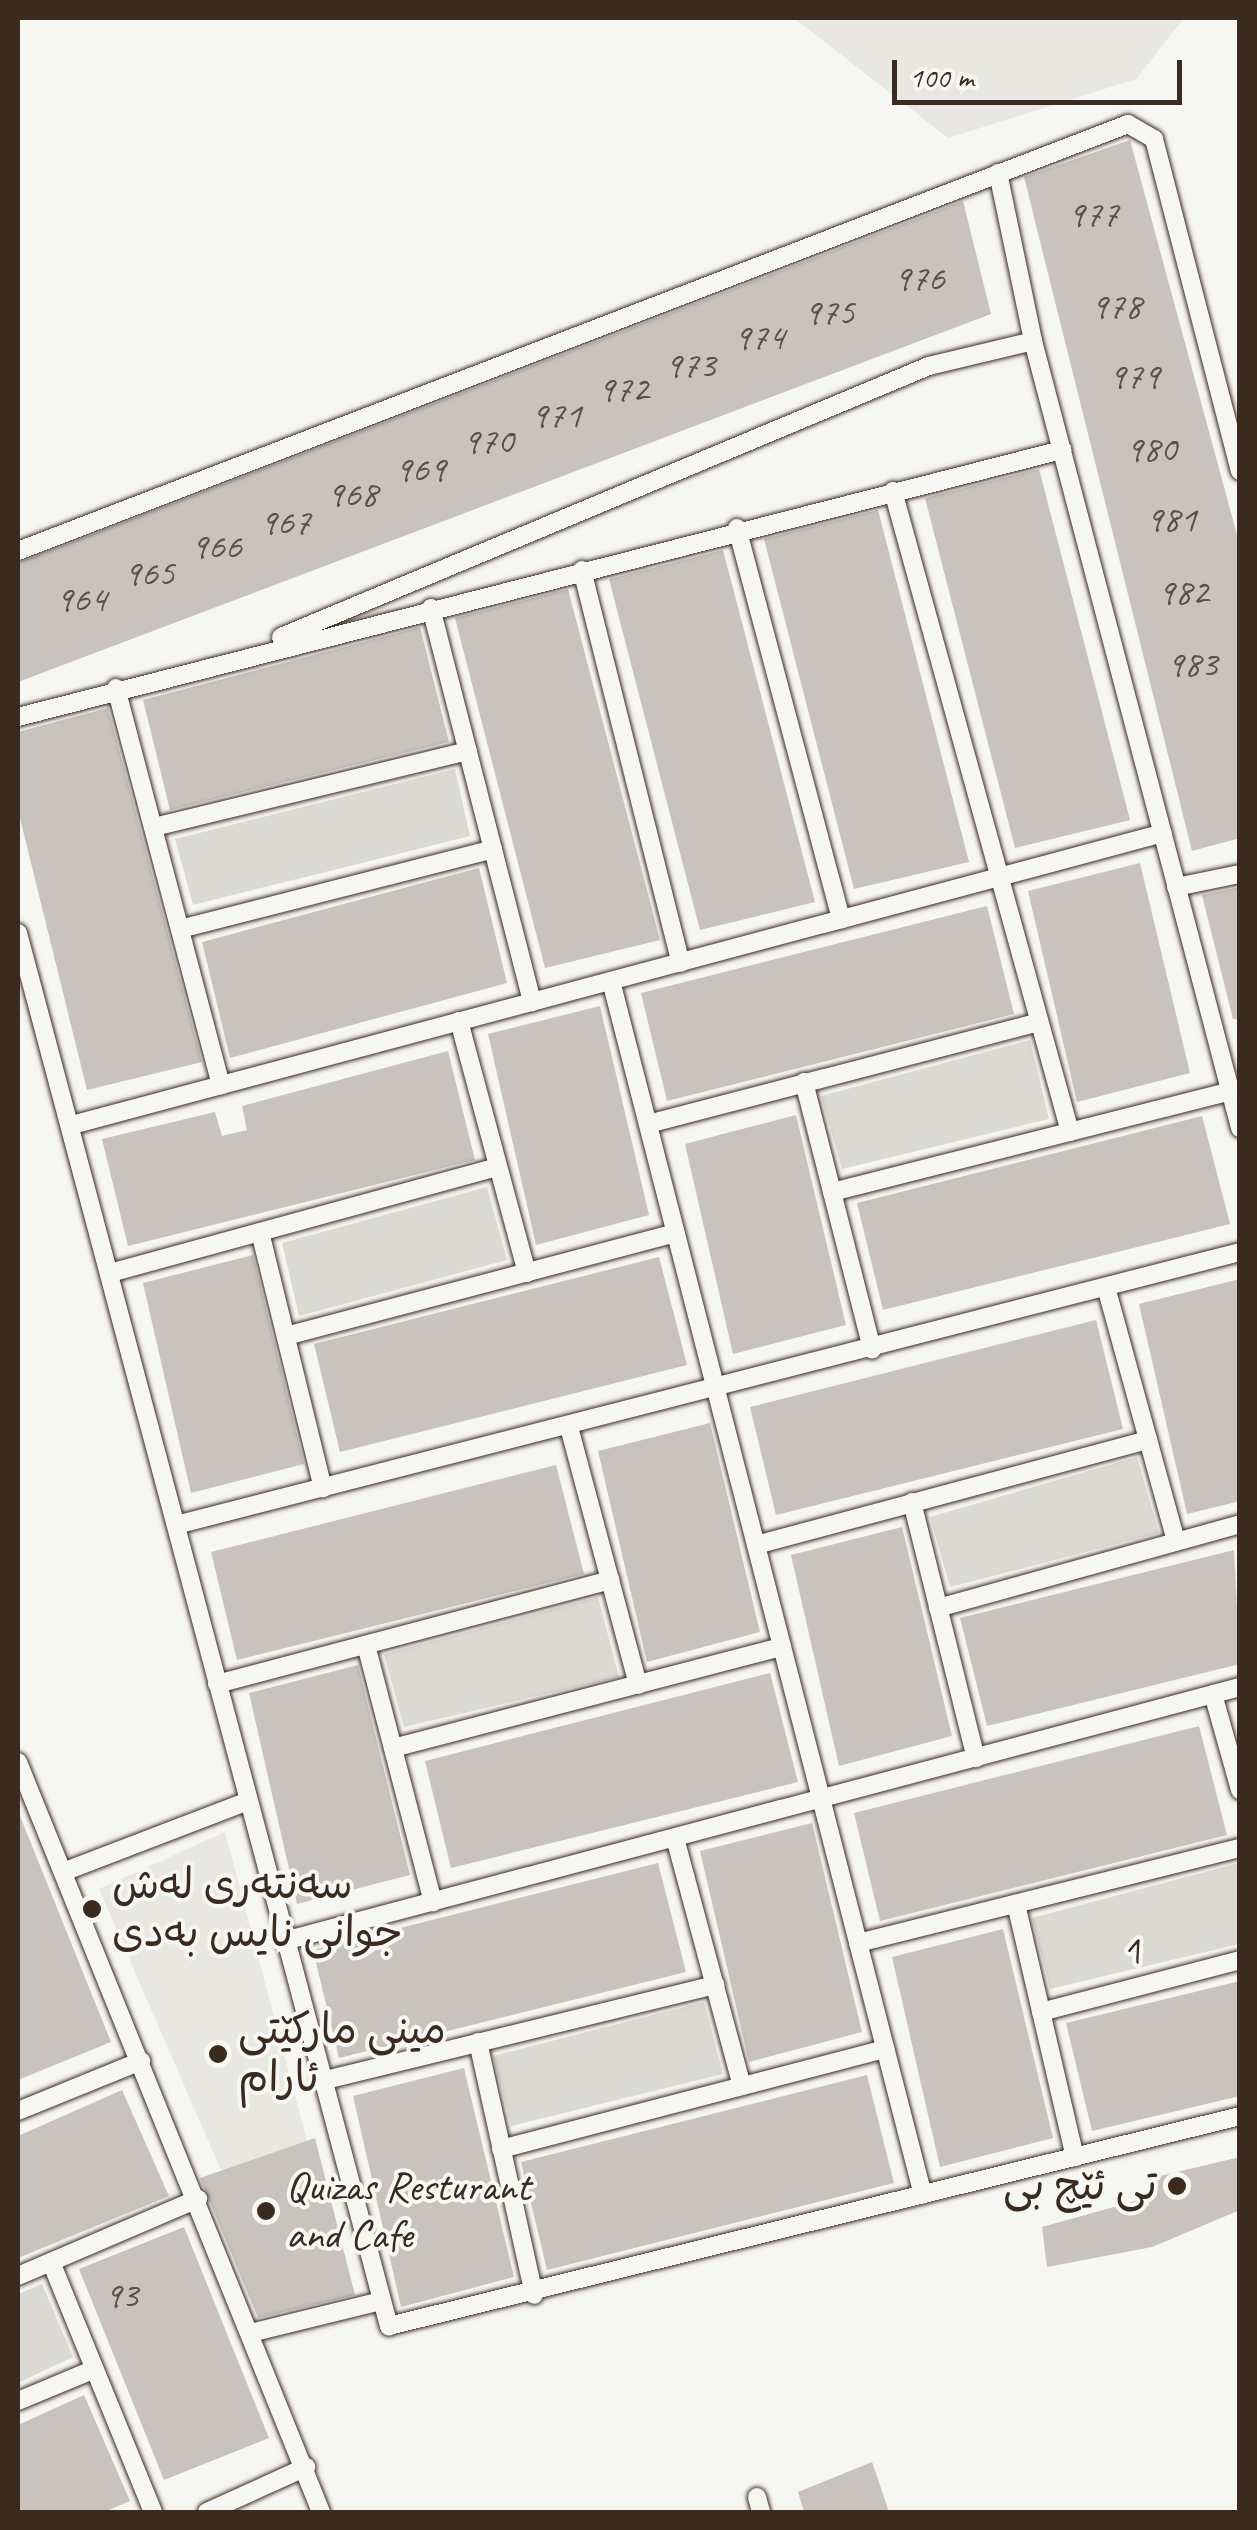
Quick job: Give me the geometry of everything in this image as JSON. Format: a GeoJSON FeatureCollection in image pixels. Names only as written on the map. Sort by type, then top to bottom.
{"type":"FeatureCollection","features":[{"type":"Feature","properties":{"kind":"street"},"geometry":{"type":"LineString","coordinates":[[18,551],[1128,124],[1154,139],[1240,471]]}},
{"type":"Feature","properties":{"kind":"street"},"geometry":{"type":"LineString","coordinates":[[998,173],[1033,342],[1240,1128]]}},
{"type":"Feature","properties":{"kind":"street"},"geometry":{"type":"LineString","coordinates":[[255,649],[930,366],[1033,342]]}},
{"type":"Feature","properties":{"kind":"street"},"geometry":{"type":"LineString","coordinates":[[18,716],[255,649],[1062,450]]}},
{"type":"Feature","properties":{"kind":"street"},"geometry":{"type":"LineString","coordinates":[[893,491],[1070,1132]]}},
{"type":"Feature","properties":{"kind":"street"},"geometry":{"type":"LineString","coordinates":[[738,528],[841,919]]}},
{"type":"Feature","properties":{"kind":"street"},"geometry":{"type":"LineString","coordinates":[[582,570],[681,964]]}},
{"type":"Feature","properties":{"kind":"street"},"geometry":{"type":"LineString","coordinates":[[430,608],[532,1002]]}},
{"type":"Feature","properties":{"kind":"street"},"geometry":{"type":"LineString","coordinates":[[116,688],[221,1085]]}},
{"type":"Feature","properties":{"kind":"street"},"geometry":{"type":"LineString","coordinates":[[154,827],[468,751]]}},
{"type":"Feature","properties":{"kind":"street"},"geometry":{"type":"LineString","coordinates":[[72,1125],[1162,833]]}},
{"type":"Feature","properties":{"kind":"street"},"geometry":{"type":"LineString","coordinates":[[180,929],[492,849]]}},
{"type":"Feature","properties":{"kind":"street"},"geometry":{"type":"LineString","coordinates":[[1176,887],[1240,874]]}},
{"type":"Feature","properties":{"kind":"street"},"geometry":{"type":"LineString","coordinates":[[18,932],[72,1125],[377,2302],[389,2326],[402,2329],[1240,2116]]}},
{"type":"Feature","properties":{"kind":"street"},"geometry":{"type":"LineString","coordinates":[[611,981],[923,2196]]}},
{"type":"Feature","properties":{"kind":"street"},"geometry":{"type":"LineString","coordinates":[[18,1013],[38,1004]]}},
{"type":"Feature","properties":{"kind":"street"},"geometry":{"type":"LineString","coordinates":[[459,1022],[526,1273]]}},
{"type":"Feature","properties":{"kind":"street"},"geometry":{"type":"LineString","coordinates":[[648,1124],[1039,1022]]}},
{"type":"Feature","properties":{"kind":"street"},"geometry":{"type":"LineString","coordinates":[[804,1082],[872,1350]]}},
{"type":"Feature","properties":{"kind":"street"},"geometry":{"type":"LineString","coordinates":[[832,1192],[1230,1091]]}},
{"type":"Feature","properties":{"kind":"street"},"geometry":{"type":"LineString","coordinates":[[110,1272],[498,1168]]}},
{"type":"Feature","properties":{"kind":"street"},"geometry":{"type":"LineString","coordinates":[[260,1232],[323,1488]]}},
{"type":"Feature","properties":{"kind":"street"},"geometry":{"type":"LineString","coordinates":[[286,1336],[676,1234]]}},
{"type":"Feature","properties":{"kind":"street"},"geometry":{"type":"LineString","coordinates":[[176,1524],[716,1391],[1240,1252]]}},
{"type":"Feature","properties":{"kind":"street"},"geometry":{"type":"LineString","coordinates":[[1106,1287],[1176,1541]]}},
{"type":"Feature","properties":{"kind":"street"},"geometry":{"type":"LineString","coordinates":[[569,1427],[638,1685]]}},
{"type":"Feature","properties":{"kind":"street"},"geometry":{"type":"LineString","coordinates":[[756,1546],[1148,1440]]}},
{"type":"Feature","properties":{"kind":"street"},"geometry":{"type":"LineString","coordinates":[[912,1502],[976,1758]]}},
{"type":"Feature","properties":{"kind":"street"},"geometry":{"type":"LineString","coordinates":[[938,1608],[1240,1524]]}},
{"type":"Feature","properties":{"kind":"street"},"geometry":{"type":"LineString","coordinates":[[217,1684],[610,1580]]}},
{"type":"Feature","properties":{"kind":"street"},"geometry":{"type":"LineString","coordinates":[[366,1645],[433,1902]]}},
{"type":"Feature","properties":{"kind":"street"},"geometry":{"type":"LineString","coordinates":[[393,1748],[782,1648]]}},
{"type":"Feature","properties":{"kind":"street"},"geometry":{"type":"LineString","coordinates":[[284,1941],[1240,1687]]}},
{"type":"Feature","properties":{"kind":"street"},"geometry":{"type":"LineString","coordinates":[[1213,1694],[1240,1790]]}},
{"type":"Feature","properties":{"kind":"street"},"geometry":{"type":"LineString","coordinates":[[18,1762],[26,1805],[63,1872],[254,2332],[320,2512]]}},
{"type":"Feature","properties":{"kind":"street"},"geometry":{"type":"LineString","coordinates":[[63,1872],[248,1800]]}},
{"type":"Feature","properties":{"kind":"street"},"geometry":{"type":"LineString","coordinates":[[676,1838],[742,2086]]}},
{"type":"Feature","properties":{"kind":"street"},"geometry":{"type":"LineString","coordinates":[[858,1943],[1240,1848]]}},
{"type":"Feature","properties":{"kind":"street"},"geometry":{"type":"LineString","coordinates":[[1016,1904],[1075,2157]]}},
{"type":"Feature","properties":{"kind":"street","name":"1"},"geometry":{"type":"LineString","coordinates":[[1042,2012],[1240,1960]]}},
{"type":"Feature","properties":{"kind":"street"},"geometry":{"type":"LineString","coordinates":[[321,2081],[714,1986]]}},
{"type":"Feature","properties":{"kind":"street"},"geometry":{"type":"LineString","coordinates":[[478,2042],[534,2295]]}},
{"type":"Feature","properties":{"kind":"street"},"geometry":{"type":"LineString","coordinates":[[501,2149],[885,2049]]}},
{"type":"Feature","properties":{"kind":"street"},"geometry":{"type":"LineString","coordinates":[[18,2110],[140,2061]]}},
{"type":"Feature","properties":{"kind":"street"},"geometry":{"type":"LineString","coordinates":[[18,2276],[198,2199]]}},
{"type":"Feature","properties":{"kind":"street"},"geometry":{"type":"LineString","coordinates":[[51,2262],[153,2512]]}},
{"type":"Feature","properties":{"kind":"street"},"geometry":{"type":"LineString","coordinates":[[254,2332],[377,2302]]}},
{"type":"Feature","properties":{"kind":"street"},"geometry":{"type":"LineString","coordinates":[[18,2401],[96,2369]]}},
{"type":"Feature","properties":{"kind":"street"},"geometry":{"type":"LineString","coordinates":[[207,2512],[306,2467]]}},
{"type":"Feature","properties":{"kind":"shaded area"},"geometry":{"type":"Polygon","coordinates":[[[794,18],[1184,18],[1136,79],[948,138],[794,18]]]}},
{"type":"Feature","properties":{"kind":"shaded area"},"geometry":{"type":"Polygon","coordinates":[[[455,769],[470,836],[193,905],[175,839],[455,769]]]}},
{"type":"Feature","properties":{"kind":"shaded area"},"geometry":{"type":"Polygon","coordinates":[[[1030,1040],[1049,1119],[842,1169],[821,1096],[1030,1040]]]}},
{"type":"Feature","properties":{"kind":"shaded area"},"geometry":{"type":"Polygon","coordinates":[[[487,1187],[507,1260],[299,1316],[282,1243],[487,1187]]]}},
{"type":"Feature","properties":{"kind":"shaded area"},"geometry":{"type":"Polygon","coordinates":[[[1137,1457],[1159,1533],[950,1587],[930,1517],[1137,1457]]]}},
{"type":"Feature","properties":{"kind":"shaded area"},"geometry":{"type":"Polygon","coordinates":[[[598,1597],[619,1677],[404,1727],[384,1654],[598,1597]]]}},
{"type":"Feature","properties":{"kind":"shaded area"},"geometry":{"type":"Polygon","coordinates":[[[225,1832],[307,2141],[223,2175],[99,1889],[225,1832]]]}},
{"type":"Feature","properties":{"kind":"shaded area"},"geometry":{"type":"Polygon","coordinates":[[[1239,1863],[1239,1944],[1050,1989],[1032,1918],[1239,1863]]]}},
{"type":"Feature","properties":{"kind":"shaded area"},"geometry":{"type":"Polygon","coordinates":[[[704,2002],[723,2074],[511,2126],[493,2056],[704,2002]]]}},
{"type":"Feature","properties":{"kind":"shaded area"},"geometry":{"type":"Polygon","coordinates":[[[42,2284],[73,2357],[18,2383],[18,2294],[42,2284]]]}},
{"type":"Feature","properties":{"kind":"building"},"geometry":{"type":"Polygon","coordinates":[[[1130,140],[1240,546],[1240,838],[1192,851],[1024,177],[1130,140]]]}},
{"type":"Feature","properties":{"kind":"building"},"geometry":{"type":"Polygon","coordinates":[[[963,201],[991,314],[18,682],[18,563],[963,201]]]}},
{"type":"Feature","properties":{"kind":"building"},"geometry":{"type":"Polygon","coordinates":[[[1039,469],[1130,820],[1015,848],[925,498],[1039,469]]]}},
{"type":"Feature","properties":{"kind":"building"},"geometry":{"type":"Polygon","coordinates":[[[878,510],[969,862],[854,889],[764,539],[878,510]]]}},
{"type":"Feature","properties":{"kind":"building"},"geometry":{"type":"Polygon","coordinates":[[[723,550],[815,902],[700,930],[609,579],[723,550]]]}},
{"type":"Feature","properties":{"kind":"building"},"geometry":{"type":"Polygon","coordinates":[[[568,589],[660,940],[545,968],[455,618],[568,589]]]}},
{"type":"Feature","properties":{"kind":"building"},"geometry":{"type":"Polygon","coordinates":[[[420,627],[449,742],[170,810],[143,700],[420,627]]]}},
{"type":"Feature","properties":{"kind":"building"},"geometry":{"type":"Polygon","coordinates":[[[108,708],[202,1062],[87,1090],[18,810],[18,732],[108,708]]]}},
{"type":"Feature","properties":{"kind":"building"},"geometry":{"type":"Polygon","coordinates":[[[1140,863],[1190,1073],[1077,1102],[1028,891],[1140,863]]]}},
{"type":"Feature","properties":{"kind":"building"},"geometry":{"type":"Polygon","coordinates":[[[479,868],[507,983],[230,1058],[202,942],[479,868]]]}},
{"type":"Feature","properties":{"kind":"building"},"geometry":{"type":"Polygon","coordinates":[[[1240,887],[1240,1019],[1233,1019],[1202,895],[1240,887]]]}},
{"type":"Feature","properties":{"kind":"building"},"geometry":{"type":"Polygon","coordinates":[[[987,906],[1014,1014],[667,1101],[641,993],[987,906]]]}},
{"type":"Feature","properties":{"kind":"building"},"geometry":{"type":"Polygon","coordinates":[[[600,1006],[649,1215],[536,1245],[488,1034],[600,1006]]]}},
{"type":"Feature","properties":{"kind":"building"},"geometry":{"type":"Polygon","coordinates":[[[448,1051],[475,1160],[128,1246],[102,1139],[215,1112],[222,1136],[247,1130],[242,1106],[448,1051]]]}},
{"type":"Feature","properties":{"kind":"building"},"geometry":{"type":"Polygon","coordinates":[[[796,1115],[846,1325],[733,1354],[685,1144],[796,1115]]]}},
{"type":"Feature","properties":{"kind":"building"},"geometry":{"type":"Polygon","coordinates":[[[1202,1116],[1230,1224],[883,1310],[857,1203],[1202,1116]]]}},
{"type":"Feature","properties":{"kind":"building"},"geometry":{"type":"Polygon","coordinates":[[[253,1255],[304,1464],[191,1493],[143,1283],[253,1255]]]}},
{"type":"Feature","properties":{"kind":"building"},"geometry":{"type":"Polygon","coordinates":[[[659,1257],[687,1365],[340,1452],[314,1344],[659,1257]]]}},
{"type":"Feature","properties":{"kind":"building"},"geometry":{"type":"Polygon","coordinates":[[[1240,1279],[1240,1501],[1187,1514],[1139,1304],[1240,1279]]]}},
{"type":"Feature","properties":{"kind":"building"},"geometry":{"type":"Polygon","coordinates":[[[1096,1320],[1123,1429],[776,1515],[750,1407],[1096,1320]]]}},
{"type":"Feature","properties":{"kind":"building"},"geometry":{"type":"Polygon","coordinates":[[[710,1423],[760,1632],[647,1662],[598,1451],[710,1423]]]}},
{"type":"Feature","properties":{"kind":"building"},"geometry":{"type":"Polygon","coordinates":[[[556,1465],[584,1574],[237,1660],[211,1552],[556,1465]]]}},
{"type":"Feature","properties":{"kind":"building"},"geometry":{"type":"Polygon","coordinates":[[[902,1527],[952,1736],[839,1766],[791,1555],[902,1527]]]}},
{"type":"Feature","properties":{"kind":"building"},"geometry":{"type":"Polygon","coordinates":[[[1234,1550],[1240,1664],[987,1726],[960,1618],[1234,1550]]]}},
{"type":"Feature","properties":{"kind":"building"},"geometry":{"type":"Polygon","coordinates":[[[358,1665],[410,1875],[297,1904],[249,1693],[358,1665]]]}},
{"type":"Feature","properties":{"kind":"building"},"geometry":{"type":"Polygon","coordinates":[[[770,1673],[798,1782],[451,1868],[425,1761],[770,1673]]]}},
{"type":"Feature","properties":{"kind":"building"},"geometry":{"type":"Polygon","coordinates":[[[1199,1726],[1227,1835],[880,1921],[854,1813],[1199,1726]]]}},
{"type":"Feature","properties":{"kind":"building"},"geometry":{"type":"Polygon","coordinates":[[[18,1811],[111,2042],[18,2080],[18,1811]]]}},
{"type":"Feature","properties":{"kind":"building"},"geometry":{"type":"Polygon","coordinates":[[[812,1823],[862,2032],[749,2062],[700,1851],[812,1823]]]}},
{"type":"Feature","properties":{"kind":"building"},"geometry":{"type":"Polygon","coordinates":[[[658,1863],[686,1972],[339,2058],[313,1950],[658,1863]]]}},
{"type":"Feature","properties":{"kind":"building"},"geometry":{"type":"Polygon","coordinates":[[[1003,1929],[1053,2138],[940,2167],[892,1957],[1003,1929]]]}},
{"type":"Feature","properties":{"kind":"building"},"geometry":{"type":"Polygon","coordinates":[[[1240,1981],[1240,2096],[1092,2131],[1066,2023],[1240,1981]]]}},
{"type":"Feature","properties":{"kind":"building"},"geometry":{"type":"Polygon","coordinates":[[[464,2068],[514,2277],[401,2307],[353,2096],[464,2068]]]}},
{"type":"Feature","properties":{"kind":"building"},"geometry":{"type":"Polygon","coordinates":[[[867,2075],[894,2183],[547,2270],[521,2162],[867,2075]]]}},
{"type":"Feature","properties":{"kind":"building"},"geometry":{"type":"Polygon","coordinates":[[[122,2090],[169,2196],[18,2258],[18,2136],[122,2090]]]}},
{"type":"Feature","properties":{"kind":"building","name":"Quizas Resturant and Cafe"},"geometry":{"type":"Polygon","coordinates":[[[315,2138],[355,2295],[258,2318],[200,2178],[315,2138]]]}},
{"type":"Feature","properties":{"kind":"building"},"geometry":{"type":"Polygon","coordinates":[[[1240,2157],[1240,2210],[1152,2247],[1047,2267],[1042,2227],[1157,2195],[1152,2178],[1240,2157]]]}},
{"type":"Feature","properties":{"kind":"building"},"geometry":{"type":"Polygon","coordinates":[[[184,2227],[269,2438],[164,2480],[79,2269],[184,2227]]]}},
{"type":"Feature","properties":{"kind":"building"},"geometry":{"type":"Polygon","coordinates":[[[84,2395],[130,2501],[104,2512],[18,2512],[18,2425],[84,2395]]]}},
{"type":"Feature","properties":{"kind":"building"},"geometry":{"type":"Polygon","coordinates":[[[872,2462],[889,2512],[804,2512],[798,2492],[872,2462]]]}},
{"type":"Feature","properties":{"kind":"place","name":"سەنتەری لەش جوانی نایس بەدی"},"geometry":{"type":"Point","coordinates":[92,1909]}},
{"type":"Feature","properties":{"kind":"place","name":"مينی ماركێتی ئارام"},"geometry":{"type":"Point","coordinates":[218,2054]}},
{"type":"Feature","properties":{"kind":"place","name":"تی ئێچ بی"},"geometry":{"type":"Point","coordinates":[1177,2186]}},
{"type":"Feature","properties":{"kind":"place","name":"Quizas Resturant and Cafe"},"geometry":{"type":"Point","coordinates":[266,2211]}}]}
